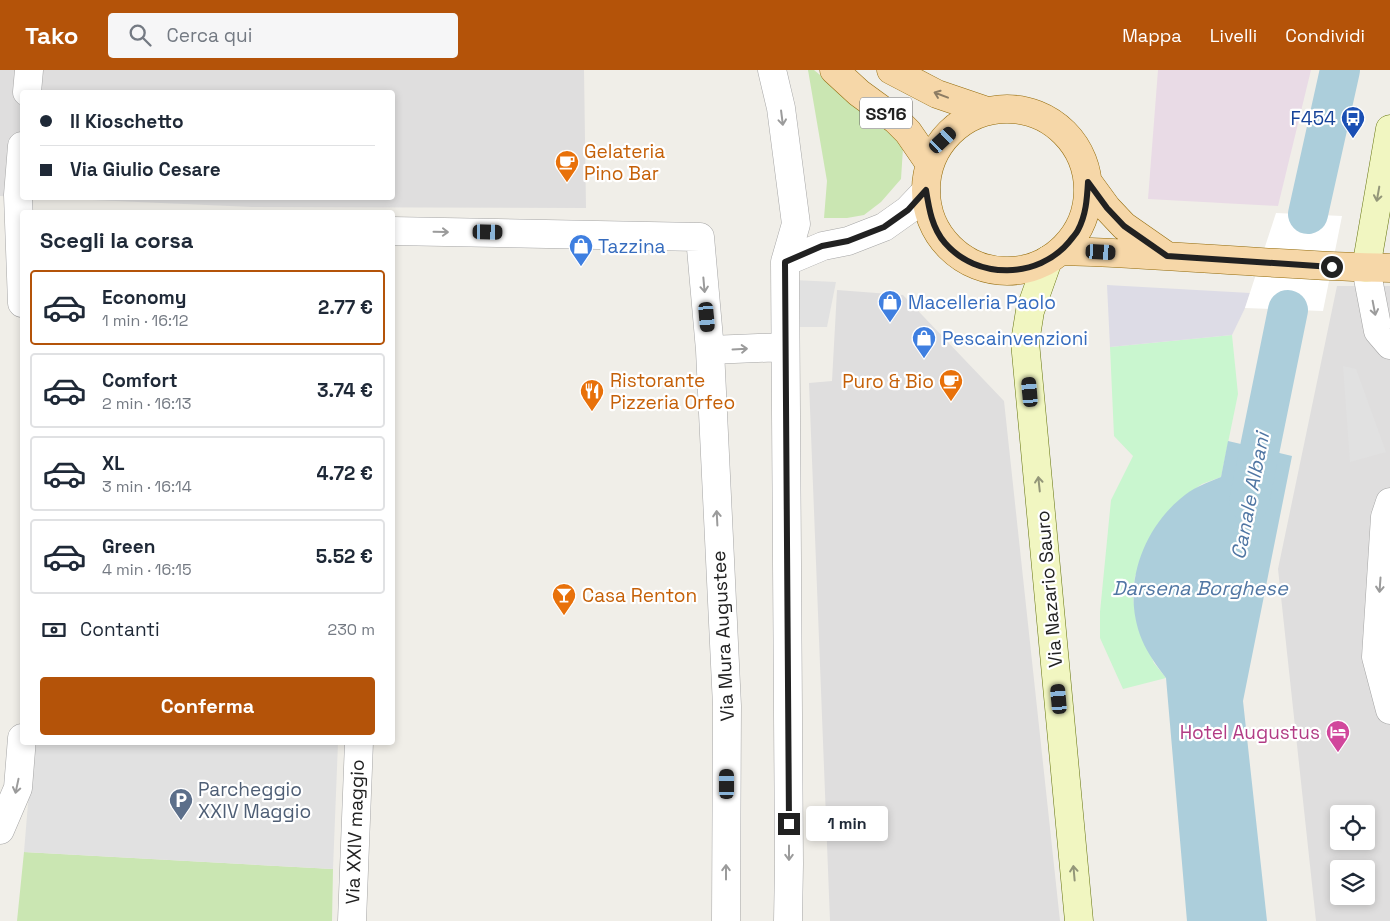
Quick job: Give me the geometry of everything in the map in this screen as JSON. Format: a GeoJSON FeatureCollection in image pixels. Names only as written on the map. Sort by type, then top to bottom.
{"type":"FeatureCollection","features":[{"type":"Feature","properties":{"kind":"main road","name":"SS16"},"geometry":{"type":"LineString","coordinates":[[834,70],[859,93],[896,120],[908,132],[930,164]]}},
{"type":"Feature","properties":{"kind":"main road","name":"SS16"},"geometry":{"type":"LineString","coordinates":[[891,70],[937,94],[987,111]]}},
{"type":"Feature","properties":{"kind":"main road","name":"SS16"},"geometry":{"type":"LineString","coordinates":[[1010,108],[1033,113],[1054,123],[1071,140],[1083,159],[1088,182],[1087,207],[1078,231],[1055,255],[1022,270],[993,270],[967,261],[945,243],[931,219],[926,190],[930,164],[943,140],[963,122],[987,111],[1010,108]]}},
{"type":"Feature","properties":{"kind":"main road","name":"SS16"},"geometry":{"type":"LineString","coordinates":[[1088,182],[1107,208],[1124,226],[1167,256]]}},
{"type":"Feature","properties":{"kind":"main road","name":"SS16"},"geometry":{"type":"LineString","coordinates":[[1055,255],[1167,256],[1378,268]]}},
{"type":"Feature","properties":{"kind":"street"},"geometry":{"type":"LineString","coordinates":[[27,90],[29,70]]}},
{"type":"Feature","properties":{"kind":"street"},"geometry":{"type":"LineString","coordinates":[[772,70],[781,108],[796,224],[785,262],[788,921]]}},
{"type":"Feature","properties":{"kind":"street"},"geometry":{"type":"LineString","coordinates":[[1390,129],[1378,268],[1378,331],[1390,345]]}},
{"type":"Feature","properties":{"kind":"street"},"geometry":{"type":"LineString","coordinates":[[20,170],[14,214],[20,280]]}},
{"type":"Feature","properties":{"kind":"street"},"geometry":{"type":"LineString","coordinates":[[785,262],[822,246],[848,241],[884,227],[908,210],[926,190]]}},
{"type":"Feature","properties":{"kind":"street","name":"Via Mura Augustee"},"geometry":{"type":"LineString","coordinates":[[395,231],[700,237],[710,350],[727,706],[726,921]]}},
{"type":"Feature","properties":{"kind":"street","name":"Via Nazario Sauro"},"geometry":{"type":"LineString","coordinates":[[1055,255],[1030,311],[1026,342],[1079,921]]}},
{"type":"Feature","properties":{"kind":"street"},"geometry":{"type":"LineString","coordinates":[[710,350],[785,347]]}},
{"type":"Feature","properties":{"kind":"street"},"geometry":{"type":"LineString","coordinates":[[1390,502],[1385,518],[1376,657],[1390,710]]}},
{"type":"Feature","properties":{"kind":"street"},"geometry":{"type":"LineString","coordinates":[[0,830],[18,788],[21,745]]}},
{"type":"Feature","properties":{"kind":"street","name":"Via XXIV maggio"},"geometry":{"type":"LineString","coordinates":[[352,921],[359,745]]}},
{"type":"Feature","properties":{"kind":"shaded area"},"geometry":{"type":"Polygon","coordinates":[[[0,70],[584,70],[586,208],[252,207],[93,200],[395,200],[395,90],[20,90],[20,197],[0,196],[0,70]]]}},
{"type":"Feature","properties":{"kind":"shaded area"},"geometry":{"type":"Polygon","coordinates":[[[1158,70],[1311,70],[1278,206],[1148,199],[1158,70]]]}},
{"type":"Feature","properties":{"kind":"shaded area"},"geometry":{"type":"Polygon","coordinates":[[[793,280],[836,282],[827,327],[793,327],[793,280]]]}},
{"type":"Feature","properties":{"kind":"shaded area"},"geometry":{"type":"Polygon","coordinates":[[[1107,285],[1250,293],[1232,335],[1110,347],[1107,285]]]}},
{"type":"Feature","properties":{"kind":"shaded area"},"geometry":{"type":"Polygon","coordinates":[[[1337,286],[1390,286],[1390,921],[1316,921],[1278,569],[1337,286]]]}},
{"type":"Feature","properties":{"kind":"shaded area"},"geometry":{"type":"Polygon","coordinates":[[[837,290],[903,295],[1004,401],[1060,921],[830,921],[809,383],[832,381],[837,290]]]}},
{"type":"Feature","properties":{"kind":"shaded area"},"geometry":{"type":"Polygon","coordinates":[[[1343,366],[1356,369],[1386,452],[1350,462],[1343,366]]]}},
{"type":"Feature","properties":{"kind":"shaded area","name":"Parcheggio XXIV Maggio"},"geometry":{"type":"Polygon","coordinates":[[[33,745],[338,745],[333,869],[24,852],[33,745]]]}},
{"type":"Feature","properties":{"kind":"green space"},"geometry":{"type":"Polygon","coordinates":[[[808,70],[814,70],[860,108],[890,128],[903,148],[901,179],[881,202],[864,215],[847,218],[824,218],[827,181],[808,70]]]}},
{"type":"Feature","properties":{"kind":"green space","name":"Darsena Borghese"},"geometry":{"type":"Polygon","coordinates":[[[1232,335],[1238,394],[1221,477],[1202,484],[1182,498],[1135,576],[1133,597],[1136,619],[1154,663],[1166,678],[1123,689],[1100,638],[1100,612],[1111,500],[1133,456],[1114,436],[1110,347],[1232,335]]]}},
{"type":"Feature","properties":{"kind":"green space"},"geometry":{"type":"Polygon","coordinates":[[[24,852],[333,869],[332,921],[17,921],[24,852]]]}},
{"type":"Feature","properties":{"kind":"water","name":"Darsena Borghese"},"geometry":{"type":"Polygon","coordinates":[[[1228,441],[1292,456],[1243,701],[1267,921],[1187,921],[1166,678],[1142,640],[1136,621],[1134,602],[1135,582],[1138,563],[1145,545],[1166,512],[1189,492],[1221,477],[1228,441]]]}},
{"type":"Feature","properties":{"kind":"pier"},"geometry":{"type":"Polygon","coordinates":[[[1276,213],[1342,216],[1323,311],[1245,308],[1276,213]]]}},
{"type":"Feature","properties":{"kind":"waterway","name":"Canale Albani"},"geometry":{"type":"LineString","coordinates":[[1308,214],[1340,70]]}},
{"type":"Feature","properties":{"kind":"waterway","name":"Canale Albani"},"geometry":{"type":"LineString","coordinates":[[1249,502],[1288,310]]}},
{"type":"Feature","properties":{"kind":"place","name":"F454"},"geometry":{"type":"Point","coordinates":[1353,139]}},
{"type":"Feature","properties":{"kind":"place","name":"Gelateria Pino Bar"},"geometry":{"type":"Point","coordinates":[567,183]}},
{"type":"Feature","properties":{"kind":"place","name":"Tazzina"},"geometry":{"type":"Point","coordinates":[581,267]}},
{"type":"Feature","properties":{"kind":"place","name":"Macelleria Paolo"},"geometry":{"type":"Point","coordinates":[890,323]}},
{"type":"Feature","properties":{"kind":"place","name":"Pescainvenzioni"},"geometry":{"type":"Point","coordinates":[924,359]}},
{"type":"Feature","properties":{"kind":"place","name":"Puro & Bio"},"geometry":{"type":"Point","coordinates":[951,402]}},
{"type":"Feature","properties":{"kind":"place","name":"Ristorante Pizzeria Orfeo"},"geometry":{"type":"Point","coordinates":[592,412]}},
{"type":"Feature","properties":{"kind":"place","name":"Casa Renton"},"geometry":{"type":"Point","coordinates":[564,616]}},
{"type":"Feature","properties":{"kind":"place","name":"Hotel Augustus"},"geometry":{"type":"Point","coordinates":[1338,753]}},
{"type":"Feature","properties":{"kind":"place","name":"Parcheggio XXIV Maggio"},"geometry":{"type":"Point","coordinates":[181,821]}},
{"type":"Feature","properties":{"kind":"route"},"geometry":{"type":"LineString","coordinates":[[789,824],[785,262],[822,246],[848,241],[884,227],[908,210],[926,190],[931,219],[945,243],[967,261],[993,270],[1022,270],[1048,260],[1062,250],[1078,231],[1087,207],[1088,182],[1107,208],[1124,226],[1167,256],[1332,267]]}}]}
